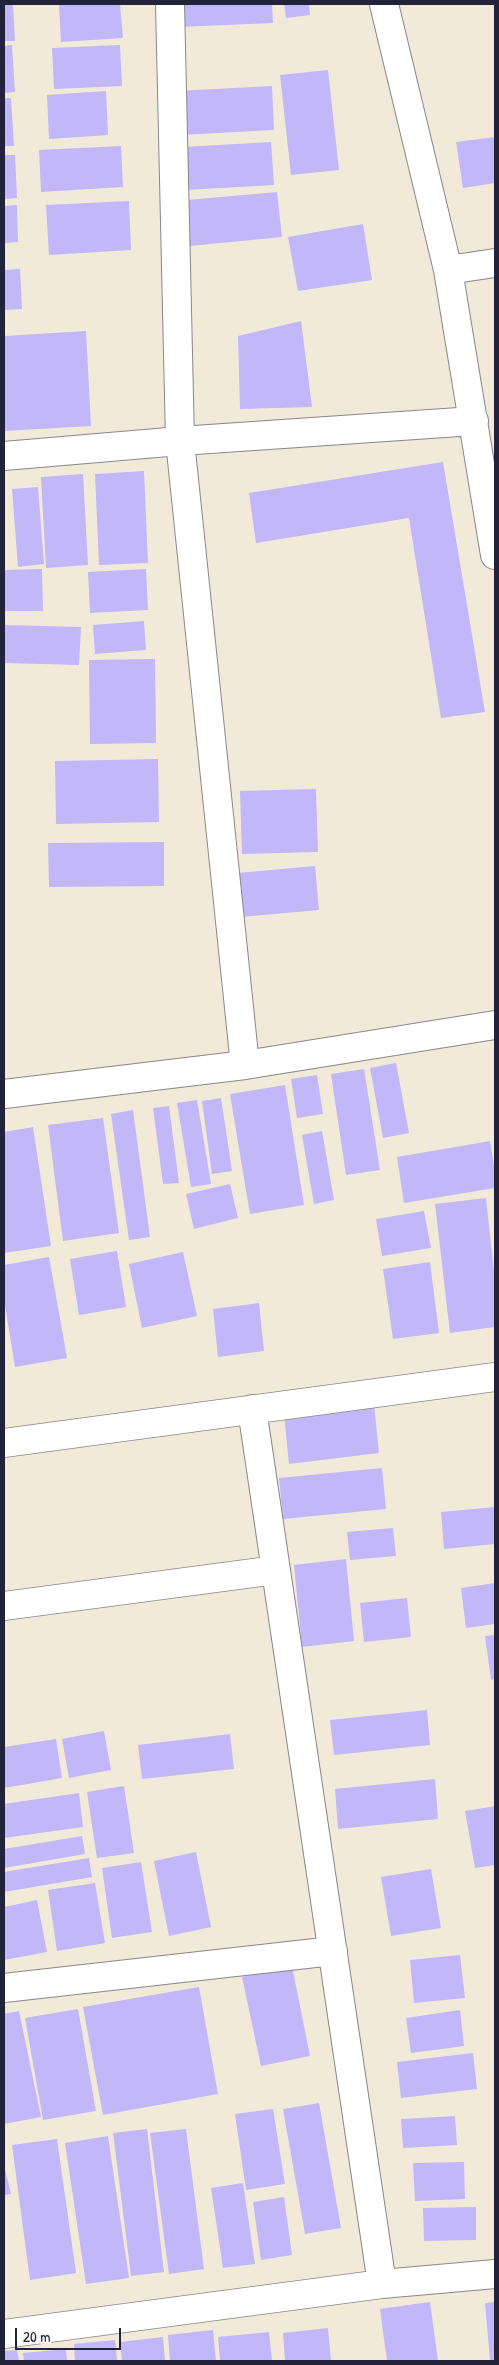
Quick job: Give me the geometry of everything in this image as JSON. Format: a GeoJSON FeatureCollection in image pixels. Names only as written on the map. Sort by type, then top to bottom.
{"type":"FeatureCollection","features":[{"type":"Feature","properties":{"kind":"street"},"geometry":{"type":"LineString","coordinates":[[170,4],[180,441],[245,1065]]}},
{"type":"Feature","properties":{"kind":"street"},"geometry":{"type":"LineString","coordinates":[[384,4],[448,270],[495,555]]}},
{"type":"Feature","properties":{"kind":"street"},"geometry":{"type":"LineString","coordinates":[[448,270],[495,263]]}},
{"type":"Feature","properties":{"kind":"street"},"geometry":{"type":"LineString","coordinates":[[4,456],[180,441],[474,421]]}},
{"type":"Feature","properties":{"kind":"street"},"geometry":{"type":"LineString","coordinates":[[4,1094],[245,1065],[495,1025]]}},
{"type":"Feature","properties":{"kind":"street"},"geometry":{"type":"LineString","coordinates":[[4,1443],[495,1377]]}},
{"type":"Feature","properties":{"kind":"street"},"geometry":{"type":"LineString","coordinates":[[252,1409],[382,2284]]}},
{"type":"Feature","properties":{"kind":"street"},"geometry":{"type":"LineString","coordinates":[[4,1606],[276,1570]]}},
{"type":"Feature","properties":{"kind":"street"},"geometry":{"type":"LineString","coordinates":[[4,1988],[333,1951]]}},
{"type":"Feature","properties":{"kind":"street"},"geometry":{"type":"LineString","coordinates":[[4,2334],[382,2284],[495,2274]]}},
{"type":"Feature","properties":{"kind":"building"},"geometry":{"type":"Polygon","coordinates":[[[4,4],[13,4],[15,41],[4,41],[4,4]]]}},
{"type":"Feature","properties":{"kind":"building"},"geometry":{"type":"Polygon","coordinates":[[[120,4],[123,38],[61,42],[59,5],[120,4]]]}},
{"type":"Feature","properties":{"kind":"building"},"geometry":{"type":"Polygon","coordinates":[[[179,4],[272,4],[273,23],[180,27],[179,4]]]}},
{"type":"Feature","properties":{"kind":"building"},"geometry":{"type":"Polygon","coordinates":[[[284,4],[309,4],[310,15],[286,18],[284,4]]]}},
{"type":"Feature","properties":{"kind":"building"},"geometry":{"type":"Polygon","coordinates":[[[12,45],[15,92],[4,93],[4,46],[12,45]]]}},
{"type":"Feature","properties":{"kind":"building"},"geometry":{"type":"Polygon","coordinates":[[[120,45],[122,86],[54,89],[52,48],[120,45]]]}},
{"type":"Feature","properties":{"kind":"building"},"geometry":{"type":"Polygon","coordinates":[[[328,70],[339,170],[291,175],[280,75],[328,70]]]}},
{"type":"Feature","properties":{"kind":"building"},"geometry":{"type":"Polygon","coordinates":[[[272,86],[274,130],[180,135],[177,91],[272,86]]]}},
{"type":"Feature","properties":{"kind":"building"},"geometry":{"type":"Polygon","coordinates":[[[106,91],[108,135],[49,139],[47,95],[106,91]]]}},
{"type":"Feature","properties":{"kind":"building"},"geometry":{"type":"Polygon","coordinates":[[[4,98],[11,98],[14,146],[4,146],[4,98]]]}},
{"type":"Feature","properties":{"kind":"building"},"geometry":{"type":"Polygon","coordinates":[[[495,137],[495,183],[463,188],[456,142],[495,137]]]}},
{"type":"Feature","properties":{"kind":"building"},"geometry":{"type":"Polygon","coordinates":[[[271,142],[274,185],[186,190],[183,147],[271,142]]]}},
{"type":"Feature","properties":{"kind":"building"},"geometry":{"type":"Polygon","coordinates":[[[121,146],[123,187],[41,192],[39,150],[121,146]]]}},
{"type":"Feature","properties":{"kind":"building"},"geometry":{"type":"Polygon","coordinates":[[[4,155],[15,155],[17,198],[4,199],[4,155]]]}},
{"type":"Feature","properties":{"kind":"building"},"geometry":{"type":"Polygon","coordinates":[[[277,192],[282,237],[190,246],[187,200],[277,192]]]}},
{"type":"Feature","properties":{"kind":"building"},"geometry":{"type":"Polygon","coordinates":[[[129,201],[131,250],[49,255],[46,205],[129,201]]]}},
{"type":"Feature","properties":{"kind":"building"},"geometry":{"type":"Polygon","coordinates":[[[17,205],[18,242],[4,243],[4,206],[17,205]]]}},
{"type":"Feature","properties":{"kind":"building"},"geometry":{"type":"Polygon","coordinates":[[[363,224],[372,280],[298,291],[288,237],[363,224]]]}},
{"type":"Feature","properties":{"kind":"building"},"geometry":{"type":"Polygon","coordinates":[[[20,269],[22,309],[4,310],[4,270],[20,269]]]}},
{"type":"Feature","properties":{"kind":"building"},"geometry":{"type":"Polygon","coordinates":[[[301,321],[312,407],[240,409],[238,336],[301,321]]]}},
{"type":"Feature","properties":{"kind":"building"},"geometry":{"type":"Polygon","coordinates":[[[86,331],[91,426],[4,431],[4,336],[86,331]]]}},
{"type":"Feature","properties":{"kind":"building"},"geometry":{"type":"Polygon","coordinates":[[[443,462],[485,712],[441,718],[409,518],[256,543],[249,493],[443,462]]]}},
{"type":"Feature","properties":{"kind":"building"},"geometry":{"type":"Polygon","coordinates":[[[144,471],[148,563],[99,565],[95,474],[144,471]]]}},
{"type":"Feature","properties":{"kind":"building"},"geometry":{"type":"Polygon","coordinates":[[[83,474],[88,565],[46,568],[41,477],[83,474]]]}},
{"type":"Feature","properties":{"kind":"building"},"geometry":{"type":"Polygon","coordinates":[[[38,487],[44,564],[18,567],[12,489],[38,487]]]}},
{"type":"Feature","properties":{"kind":"building"},"geometry":{"type":"Polygon","coordinates":[[[42,569],[43,611],[4,611],[4,570],[42,569]]]}},
{"type":"Feature","properties":{"kind":"building"},"geometry":{"type":"Polygon","coordinates":[[[146,569],[148,610],[90,613],[88,572],[146,569]]]}},
{"type":"Feature","properties":{"kind":"building"},"geometry":{"type":"Polygon","coordinates":[[[144,621],[146,650],[95,654],[93,625],[144,621]]]}},
{"type":"Feature","properties":{"kind":"building"},"geometry":{"type":"Polygon","coordinates":[[[4,625],[81,627],[79,665],[4,663],[4,625]]]}},
{"type":"Feature","properties":{"kind":"building"},"geometry":{"type":"Polygon","coordinates":[[[155,659],[156,743],[90,744],[89,660],[155,659]]]}},
{"type":"Feature","properties":{"kind":"building"},"geometry":{"type":"Polygon","coordinates":[[[158,759],[159,822],[56,824],[55,761],[158,759]]]}},
{"type":"Feature","properties":{"kind":"building"},"geometry":{"type":"Polygon","coordinates":[[[316,789],[318,852],[242,854],[240,791],[316,789]]]}},
{"type":"Feature","properties":{"kind":"building"},"geometry":{"type":"Polygon","coordinates":[[[164,842],[164,886],[49,887],[48,843],[164,842]]]}},
{"type":"Feature","properties":{"kind":"building"},"geometry":{"type":"Polygon","coordinates":[[[315,866],[319,910],[241,917],[238,873],[315,866]]]}},
{"type":"Feature","properties":{"kind":"building"},"geometry":{"type":"Polygon","coordinates":[[[396,1063],[409,1133],[383,1138],[370,1068],[396,1063]]]}},
{"type":"Feature","properties":{"kind":"building"},"geometry":{"type":"Polygon","coordinates":[[[364,1069],[380,1170],[346,1175],[331,1074],[364,1069]]]}},
{"type":"Feature","properties":{"kind":"building"},"geometry":{"type":"Polygon","coordinates":[[[317,1075],[323,1114],[297,1118],[291,1079],[317,1075]]]}},
{"type":"Feature","properties":{"kind":"building"},"geometry":{"type":"Polygon","coordinates":[[[285,1085],[304,1205],[250,1214],[230,1094],[285,1085]]]}},
{"type":"Feature","properties":{"kind":"building"},"geometry":{"type":"Polygon","coordinates":[[[221,1098],[232,1171],[212,1174],[202,1101],[221,1098]]]}},
{"type":"Feature","properties":{"kind":"building"},"geometry":{"type":"Polygon","coordinates":[[[197,1100],[211,1184],[191,1187],[177,1103],[197,1100]]]}},
{"type":"Feature","properties":{"kind":"building"},"geometry":{"type":"Polygon","coordinates":[[[169,1106],[179,1183],[163,1184],[153,1108],[169,1106]]]}},
{"type":"Feature","properties":{"kind":"building"},"geometry":{"type":"Polygon","coordinates":[[[133,1110],[150,1237],[129,1240],[111,1114],[133,1110]]]}},
{"type":"Feature","properties":{"kind":"building"},"geometry":{"type":"Polygon","coordinates":[[[103,1118],[119,1233],[63,1241],[48,1125],[103,1118]]]}},
{"type":"Feature","properties":{"kind":"building"},"geometry":{"type":"Polygon","coordinates":[[[33,1127],[51,1246],[4,1253],[4,1132],[33,1127]]]}},
{"type":"Feature","properties":{"kind":"building"},"geometry":{"type":"Polygon","coordinates":[[[322,1131],[334,1200],[314,1204],[302,1135],[322,1131]]]}},
{"type":"Feature","properties":{"kind":"building"},"geometry":{"type":"Polygon","coordinates":[[[490,1141],[495,1172],[495,1188],[404,1203],[397,1157],[490,1141]]]}},
{"type":"Feature","properties":{"kind":"building"},"geometry":{"type":"Polygon","coordinates":[[[230,1184],[238,1218],[194,1229],[186,1194],[230,1184]]]}},
{"type":"Feature","properties":{"kind":"building"},"geometry":{"type":"Polygon","coordinates":[[[486,1198],[495,1281],[495,1327],[450,1333],[435,1204],[486,1198]]]}},
{"type":"Feature","properties":{"kind":"building"},"geometry":{"type":"Polygon","coordinates":[[[424,1211],[431,1248],[382,1256],[376,1219],[424,1211]]]}},
{"type":"Feature","properties":{"kind":"building"},"geometry":{"type":"Polygon","coordinates":[[[117,1251],[126,1307],[79,1315],[70,1259],[117,1251]]]}},
{"type":"Feature","properties":{"kind":"building"},"geometry":{"type":"Polygon","coordinates":[[[183,1252],[197,1316],[142,1328],[129,1264],[183,1252]]]}},
{"type":"Feature","properties":{"kind":"building"},"geometry":{"type":"Polygon","coordinates":[[[49,1257],[67,1358],[15,1367],[4,1299],[4,1265],[49,1257]]]}},
{"type":"Feature","properties":{"kind":"building"},"geometry":{"type":"Polygon","coordinates":[[[430,1262],[439,1333],[393,1339],[383,1269],[430,1262]]]}},
{"type":"Feature","properties":{"kind":"building"},"geometry":{"type":"Polygon","coordinates":[[[259,1303],[264,1351],[218,1357],[213,1309],[259,1303]]]}},
{"type":"Feature","properties":{"kind":"building"},"geometry":{"type":"Polygon","coordinates":[[[374,1404],[379,1453],[289,1464],[284,1414],[374,1404]]]}},
{"type":"Feature","properties":{"kind":"building"},"geometry":{"type":"Polygon","coordinates":[[[382,1468],[386,1509],[283,1519],[279,1478],[382,1468]]]}},
{"type":"Feature","properties":{"kind":"building"},"geometry":{"type":"Polygon","coordinates":[[[495,1507],[495,1544],[444,1549],[441,1512],[495,1507]]]}},
{"type":"Feature","properties":{"kind":"building"},"geometry":{"type":"Polygon","coordinates":[[[393,1528],[396,1556],[350,1560],[347,1532],[393,1528]]]}},
{"type":"Feature","properties":{"kind":"building"},"geometry":{"type":"Polygon","coordinates":[[[346,1559],[354,1641],[302,1647],[294,1565],[346,1559]]]}},
{"type":"Feature","properties":{"kind":"building"},"geometry":{"type":"Polygon","coordinates":[[[495,1583],[495,1624],[466,1628],[461,1588],[495,1583]]]}},
{"type":"Feature","properties":{"kind":"building"},"geometry":{"type":"Polygon","coordinates":[[[407,1598],[411,1637],[364,1642],[360,1603],[407,1598]]]}},
{"type":"Feature","properties":{"kind":"building"},"geometry":{"type":"Polygon","coordinates":[[[495,1635],[495,1679],[491,1680],[485,1636],[495,1635]]]}},
{"type":"Feature","properties":{"kind":"building"},"geometry":{"type":"Polygon","coordinates":[[[427,1710],[430,1745],[334,1755],[330,1720],[427,1710]]]}},
{"type":"Feature","properties":{"kind":"building"},"geometry":{"type":"Polygon","coordinates":[[[104,1731],[111,1770],[69,1778],[62,1739],[104,1731]]]}},
{"type":"Feature","properties":{"kind":"building"},"geometry":{"type":"Polygon","coordinates":[[[230,1734],[234,1769],[142,1779],[138,1745],[230,1734]]]}},
{"type":"Feature","properties":{"kind":"building"},"geometry":{"type":"Polygon","coordinates":[[[56,1739],[62,1778],[4,1788],[4,1747],[56,1739]]]}},
{"type":"Feature","properties":{"kind":"building"},"geometry":{"type":"Polygon","coordinates":[[[435,1779],[438,1819],[338,1829],[335,1789],[435,1779]]]}},
{"type":"Feature","properties":{"kind":"building"},"geometry":{"type":"Polygon","coordinates":[[[124,1786],[134,1853],[97,1858],[87,1792],[124,1786]]]}},
{"type":"Feature","properties":{"kind":"building"},"geometry":{"type":"Polygon","coordinates":[[[79,1793],[83,1827],[4,1838],[4,1804],[79,1793]]]}},
{"type":"Feature","properties":{"kind":"building"},"geometry":{"type":"Polygon","coordinates":[[[495,1806],[495,1865],[475,1868],[465,1811],[495,1806]]]}},
{"type":"Feature","properties":{"kind":"building"},"geometry":{"type":"Polygon","coordinates":[[[82,1836],[85,1854],[4,1868],[4,1849],[82,1836]]]}},
{"type":"Feature","properties":{"kind":"building"},"geometry":{"type":"Polygon","coordinates":[[[196,1852],[211,1927],[169,1936],[154,1861],[196,1852]]]}},
{"type":"Feature","properties":{"kind":"building"},"geometry":{"type":"Polygon","coordinates":[[[89,1858],[92,1877],[4,1892],[4,1872],[89,1858]]]}},
{"type":"Feature","properties":{"kind":"building"},"geometry":{"type":"Polygon","coordinates":[[[141,1862],[152,1932],[112,1938],[102,1868],[141,1862]]]}},
{"type":"Feature","properties":{"kind":"building"},"geometry":{"type":"Polygon","coordinates":[[[431,1869],[441,1928],[391,1936],[381,1877],[431,1869]]]}},
{"type":"Feature","properties":{"kind":"building"},"geometry":{"type":"Polygon","coordinates":[[[95,1883],[105,1943],[57,1951],[48,1890],[95,1883]]]}},
{"type":"Feature","properties":{"kind":"building"},"geometry":{"type":"Polygon","coordinates":[[[37,1900],[47,1952],[4,1960],[4,1907],[37,1900]]]}},
{"type":"Feature","properties":{"kind":"building"},"geometry":{"type":"Polygon","coordinates":[[[460,1955],[465,1998],[414,2003],[410,1960],[460,1955]]]}},
{"type":"Feature","properties":{"kind":"building"},"geometry":{"type":"Polygon","coordinates":[[[292,1966],[310,2056],[261,2066],[242,1977],[292,1966]]]}},
{"type":"Feature","properties":{"kind":"building"},"geometry":{"type":"Polygon","coordinates":[[[199,1987],[218,2094],[103,2115],[83,2007],[199,1987]]]}},
{"type":"Feature","properties":{"kind":"building"},"geometry":{"type":"Polygon","coordinates":[[[78,2009],[96,2111],[43,2120],[25,2018],[78,2009]]]}},
{"type":"Feature","properties":{"kind":"building"},"geometry":{"type":"Polygon","coordinates":[[[460,2010],[464,2046],[411,2053],[406,2018],[460,2010]]]}},
{"type":"Feature","properties":{"kind":"building"},"geometry":{"type":"Polygon","coordinates":[[[19,2011],[41,2117],[4,2124],[4,2014],[19,2011]]]}},
{"type":"Feature","properties":{"kind":"building"},"geometry":{"type":"Polygon","coordinates":[[[473,2053],[477,2089],[401,2098],[397,2062],[473,2053]]]}},
{"type":"Feature","properties":{"kind":"building"},"geometry":{"type":"Polygon","coordinates":[[[319,2103],[341,2228],[305,2234],[283,2109],[319,2103]]]}},
{"type":"Feature","properties":{"kind":"building"},"geometry":{"type":"Polygon","coordinates":[[[273,2109],[285,2184],[246,2190],[235,2114],[273,2109]]]}},
{"type":"Feature","properties":{"kind":"building"},"geometry":{"type":"Polygon","coordinates":[[[455,2116],[457,2145],[403,2148],[401,2119],[455,2116]]]}},
{"type":"Feature","properties":{"kind":"building"},"geometry":{"type":"Polygon","coordinates":[[[147,2129],[164,2272],[131,2276],[113,2133],[147,2129]]]}},
{"type":"Feature","properties":{"kind":"building"},"geometry":{"type":"Polygon","coordinates":[[[186,2129],[204,2269],[169,2274],[150,2133],[186,2129]]]}},
{"type":"Feature","properties":{"kind":"building"},"geometry":{"type":"Polygon","coordinates":[[[108,2136],[129,2278],[86,2284],[65,2143],[108,2136]]]}},
{"type":"Feature","properties":{"kind":"building"},"geometry":{"type":"Polygon","coordinates":[[[57,2139],[76,2273],[30,2280],[12,2145],[57,2139]]]}},
{"type":"Feature","properties":{"kind":"building"},"geometry":{"type":"Polygon","coordinates":[[[464,2162],[465,2199],[415,2201],[413,2163],[464,2162]]]}},
{"type":"Feature","properties":{"kind":"building"},"geometry":{"type":"Polygon","coordinates":[[[4,2165],[11,2194],[4,2195],[4,2165]]]}},
{"type":"Feature","properties":{"kind":"building"},"geometry":{"type":"Polygon","coordinates":[[[243,2183],[255,2264],[223,2268],[211,2188],[243,2183]]]}},
{"type":"Feature","properties":{"kind":"building"},"geometry":{"type":"Polygon","coordinates":[[[284,2197],[292,2255],[261,2260],[253,2202],[284,2197]]]}},
{"type":"Feature","properties":{"kind":"building"},"geometry":{"type":"Polygon","coordinates":[[[476,2207],[476,2240],[424,2241],[423,2208],[476,2207]]]}},
{"type":"Feature","properties":{"kind":"building"},"geometry":{"type":"Polygon","coordinates":[[[430,2302],[438,2361],[387,2361],[380,2309],[430,2302]]]}},
{"type":"Feature","properties":{"kind":"building"},"geometry":{"type":"Polygon","coordinates":[[[495,2302],[495,2360],[490,2360],[485,2303],[495,2302]]]}},
{"type":"Feature","properties":{"kind":"building"},"geometry":{"type":"Polygon","coordinates":[[[328,2328],[331,2361],[285,2361],[283,2333],[328,2328]]]}},
{"type":"Feature","properties":{"kind":"building"},"geometry":{"type":"Polygon","coordinates":[[[213,2330],[216,2361],[170,2361],[168,2335],[213,2330]]]}},
{"type":"Feature","properties":{"kind":"building"},"geometry":{"type":"Polygon","coordinates":[[[269,2332],[272,2361],[220,2361],[218,2337],[269,2332]]]}},
{"type":"Feature","properties":{"kind":"building"},"geometry":{"type":"Polygon","coordinates":[[[163,2337],[165,2361],[122,2361],[120,2342],[163,2337]]]}},
{"type":"Feature","properties":{"kind":"building"},"geometry":{"type":"Polygon","coordinates":[[[115,2340],[117,2361],[75,2361],[74,2344],[115,2340]]]}},
{"type":"Feature","properties":{"kind":"building"},"geometry":{"type":"Polygon","coordinates":[[[66,2349],[67,2361],[24,2361],[23,2353],[66,2349]]]}},
{"type":"Feature","properties":{"kind":"building"},"geometry":{"type":"Polygon","coordinates":[[[17,2350],[19,2361],[4,2361],[4,2351],[17,2350]]]}}]}
